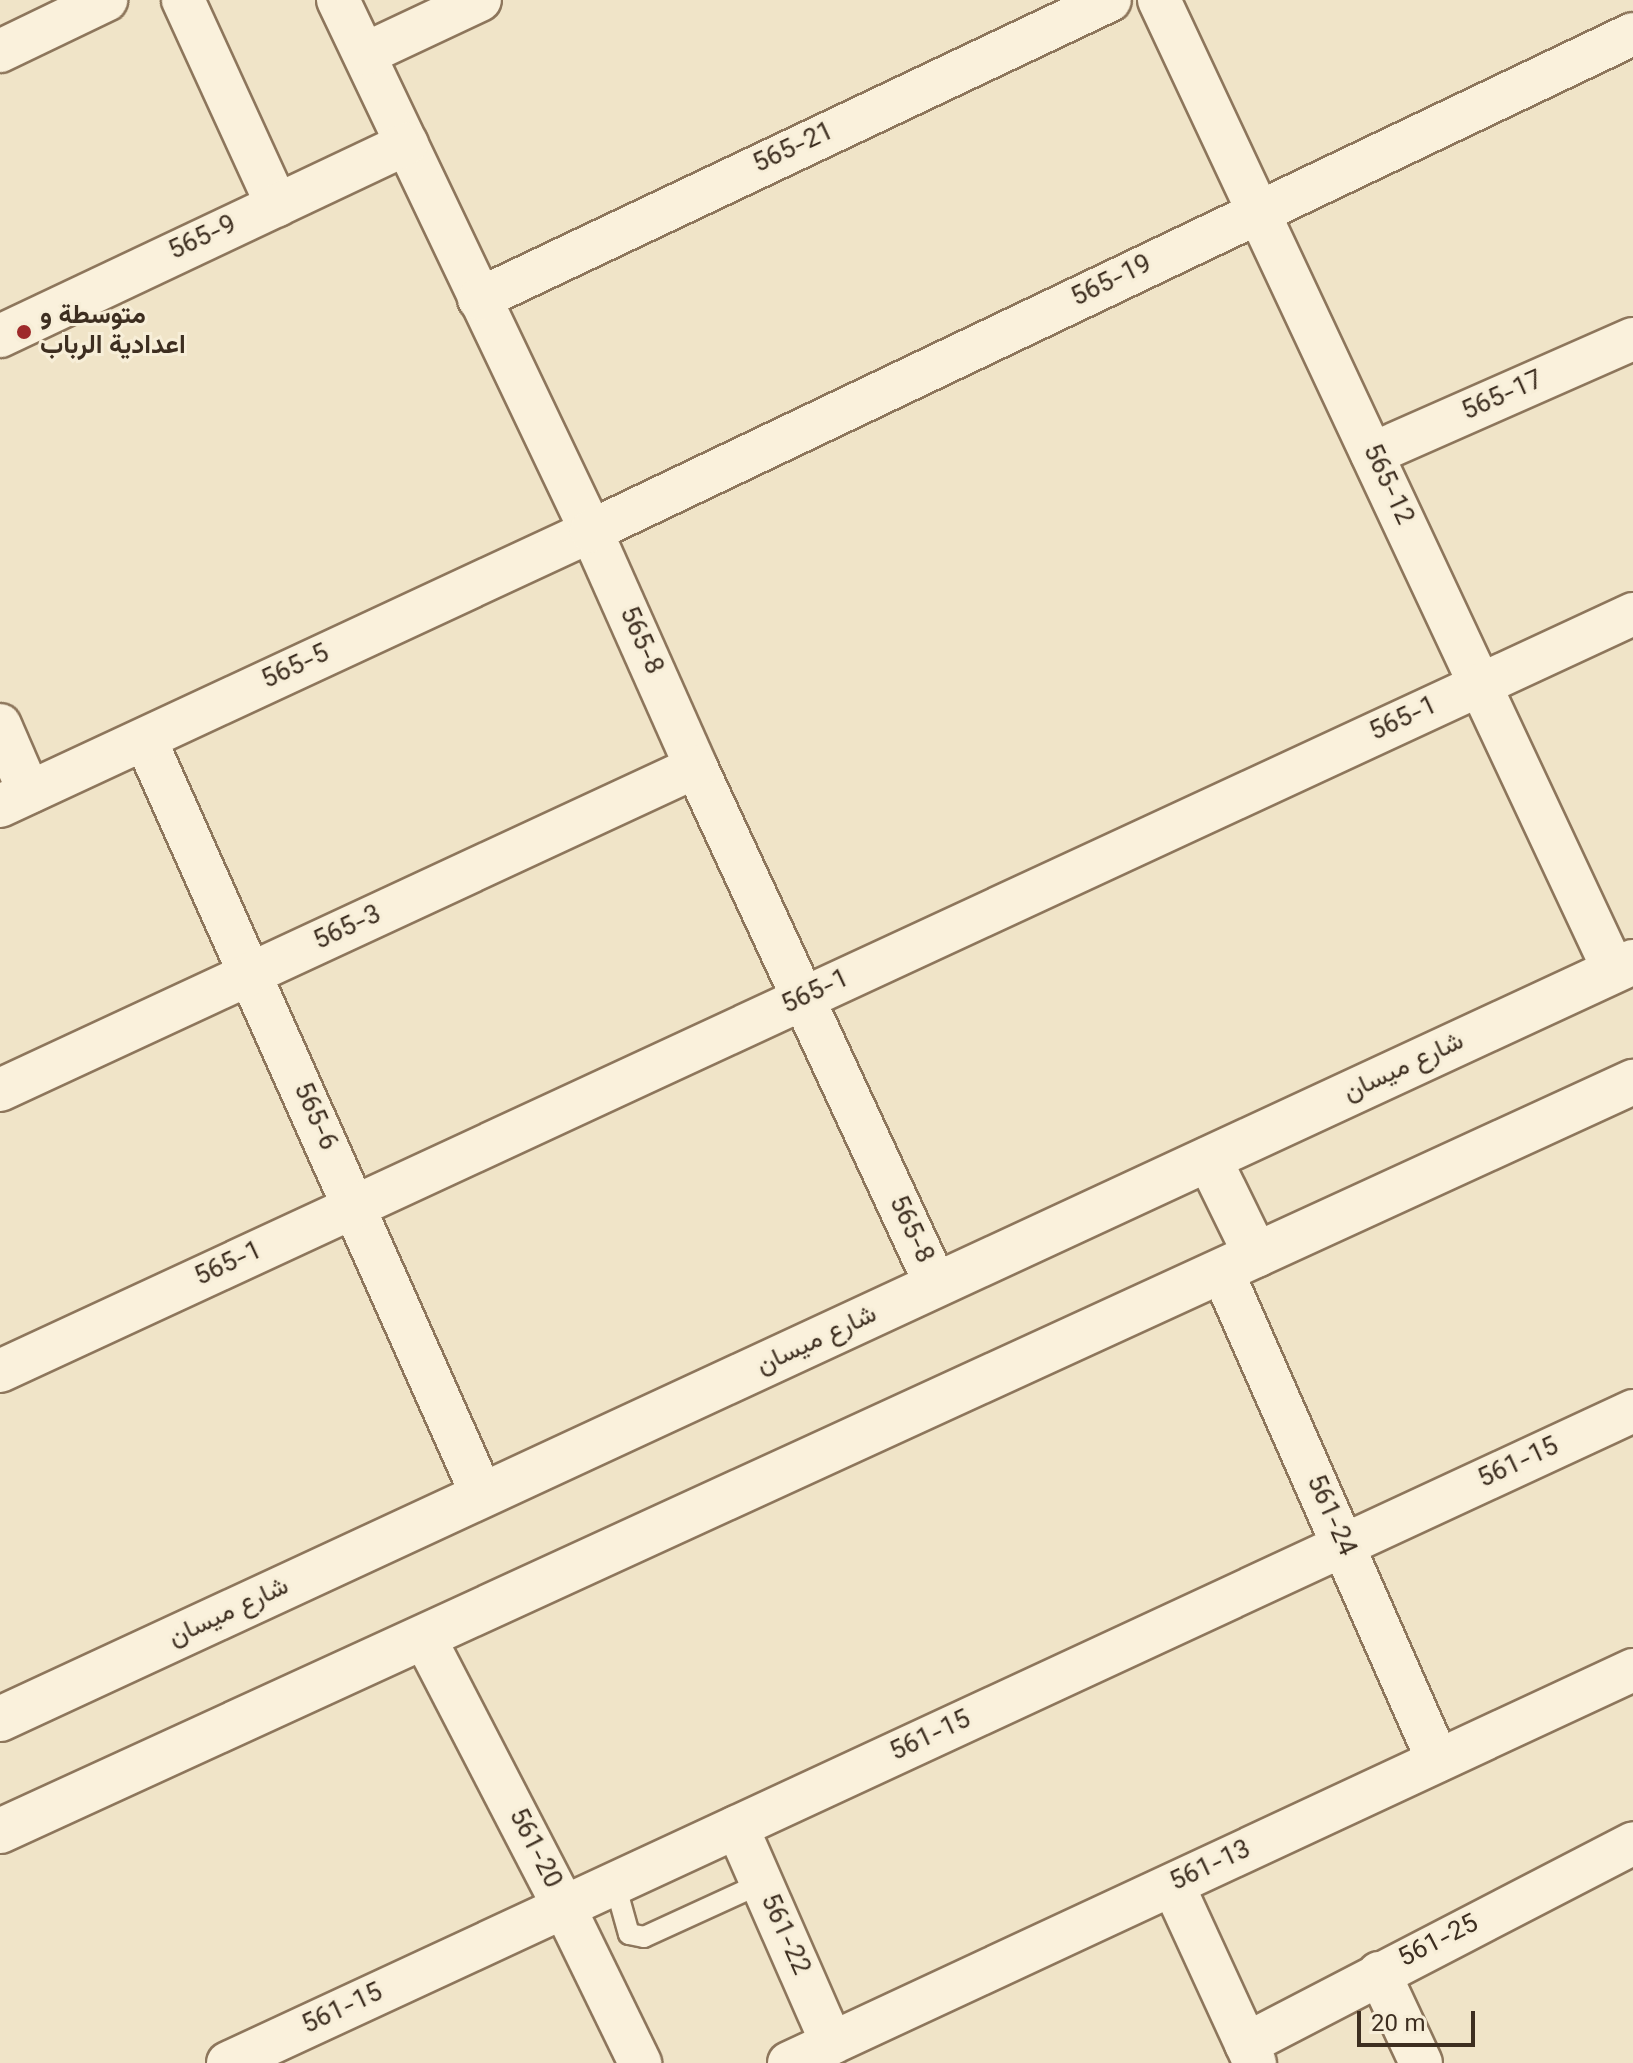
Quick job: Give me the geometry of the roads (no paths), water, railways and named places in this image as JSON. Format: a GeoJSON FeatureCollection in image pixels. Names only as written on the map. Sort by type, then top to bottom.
{"type":"FeatureCollection","features":[{"type":"Feature","properties":{"kind":"street"},"geometry":{"type":"LineString","coordinates":[[0,51],[106,0]]}},
{"type":"Feature","properties":{"kind":"street"},"geometry":{"type":"LineString","coordinates":[[183,0],[277,205]]}},
{"type":"Feature","properties":{"kind":"street","name":"565-8"},"geometry":{"type":"LineString","coordinates":[[338,0],[591,531],[696,767],[936,1285]]}},
{"type":"Feature","properties":{"kind":"street"},"geometry":{"type":"LineString","coordinates":[[365,54],[480,0]]}},
{"type":"Feature","properties":{"kind":"street","name":"565-21"},"geometry":{"type":"LineString","coordinates":[[479,299],[1110,0]]}},
{"type":"Feature","properties":{"kind":"street","name":"565-12"},"geometry":{"type":"LineString","coordinates":[[1159,0],[1481,685],[1624,966]]}},
{"type":"Feature","properties":{"kind":"street","name":"565-19"},"geometry":{"type":"LineString","coordinates":[[591,531],[1633,34]]}},
{"type":"Feature","properties":{"kind":"street","name":"565-9"},"geometry":{"type":"LineString","coordinates":[[0,336],[407,144]]}},
{"type":"Feature","properties":{"kind":"street","name":"565-17"},"geometry":{"type":"LineString","coordinates":[[1372,454],[1633,339]]}},
{"type":"Feature","properties":{"kind":"street","name":"565-5"},"geometry":{"type":"LineString","coordinates":[[14,799],[591,531]]}},
{"type":"Feature","properties":{"kind":"street","name":"565-1"},"geometry":{"type":"LineString","coordinates":[[0,1371],[1633,614]]}},
{"type":"Feature","properties":{"kind":"street"},"geometry":{"type":"LineString","coordinates":[[0,725],[14,799]]}},
{"type":"Feature","properties":{"kind":"street","name":"565-6"},"geometry":{"type":"LineString","coordinates":[[145,739],[482,1495]]}},
{"type":"Feature","properties":{"kind":"street","name":"565-3"},"geometry":{"type":"LineString","coordinates":[[0,1090],[696,767]]}},
{"type":"Feature","properties":{"kind":"street","name":"شارع ميسان"},"geometry":{"type":"LineString","coordinates":[[0,1719],[1624,966]]}},
{"type":"Feature","properties":{"kind":"street"},"geometry":{"type":"LineString","coordinates":[[0,1831],[1633,1082]]}},
{"type":"Feature","properties":{"kind":"street"},"geometry":{"type":"LineString","coordinates":[[1209,1159],[1239,1263]]}},
{"type":"Feature","properties":{"kind":"street","name":"561-24"},"geometry":{"type":"LineString","coordinates":[[1239,1263],[1343,1546],[1438,1761]]}},
{"type":"Feature","properties":{"kind":"street","name":"561-15"},"geometry":{"type":"LineString","coordinates":[[228,2063],[1633,1411]]}},
{"type":"Feature","properties":{"kind":"street","name":"561-20"},"geometry":{"type":"LineString","coordinates":[[424,1637],[564,1907],[640,2063]]}},
{"type":"Feature","properties":{"kind":"street","name":"561-13"},"geometry":{"type":"LineString","coordinates":[[789,2063],[1633,1670]]}},
{"type":"Feature","properties":{"kind":"street","name":"561-22"},"geometry":{"type":"LineString","coordinates":[[737,1827],[832,2043]]}},
{"type":"Feature","properties":{"kind":"street","name":"561-25"},"geometry":{"type":"LineString","coordinates":[[1251,2053],[1379,1973],[1633,1843]]}},
{"type":"Feature","properties":{"kind":"street"},"geometry":{"type":"LineString","coordinates":[[1173,1885],[1251,2053]]}},
{"type":"Feature","properties":{"kind":"street"},"geometry":{"type":"LineString","coordinates":[[1379,1973],[1421,2063]]}},
{"type":"Feature","properties":{"kind":"lane"},"geometry":{"type":"LineString","coordinates":[[615,1884],[629,1934],[644,1937],[762,1883]]}},
{"type":"Feature","properties":{"kind":"place","name":"متوسطة و اعدادية الرباب"},"geometry":{"type":"Point","coordinates":[24,332]}}]}
